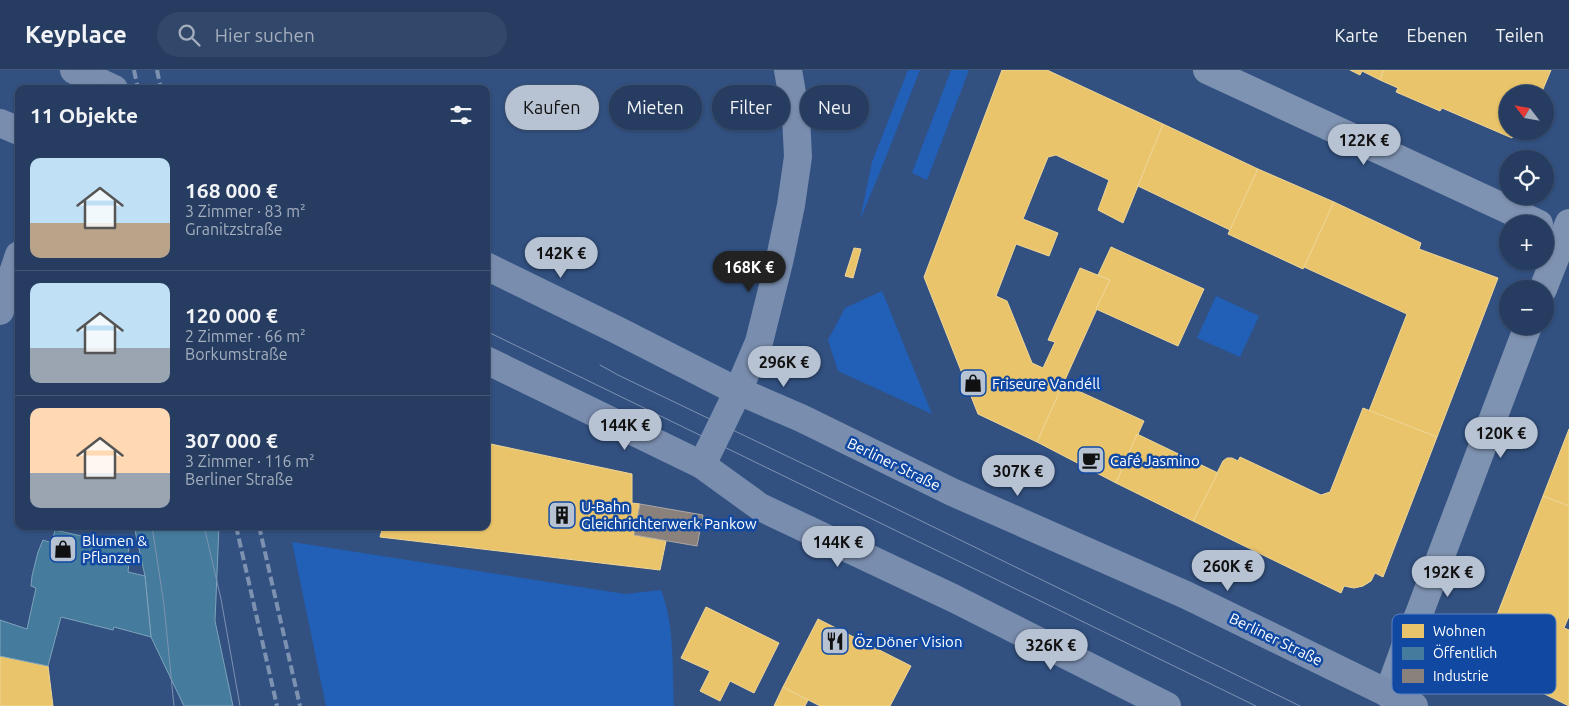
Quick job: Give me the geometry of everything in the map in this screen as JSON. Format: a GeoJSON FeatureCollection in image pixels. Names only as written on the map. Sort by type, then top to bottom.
{"type":"FeatureCollection","features":[{"type":"Feature","properties":{"kind":"main road"},"geometry":{"type":"LineString","coordinates":[[702,465],[738,391],[759,342],[792,204],[798,157],[796,116],[788,70]]}},
{"type":"Feature","properties":{"kind":"main road"},"geometry":{"type":"LineString","coordinates":[[81,79],[101,85]]}},
{"type":"Feature","properties":{"kind":"main road"},"geometry":{"type":"LineString","coordinates":[[0,123],[15,129]]}},
{"type":"Feature","properties":{"kind":"main road"},"geometry":{"type":"LineString","coordinates":[[0,311],[15,267]]}},
{"type":"Feature","properties":{"kind":"main road","name":"Berliner Straße"},"geometry":{"type":"LineString","coordinates":[[490,268],[738,391],[801,418],[952,492],[1186,595],[1414,706]]}},
{"type":"Feature","properties":{"kind":"main road"},"geometry":{"type":"LineString","coordinates":[[490,362],[702,465],[760,507],[938,591],[1168,706]]}},
{"type":"Feature","properties":{"kind":"street"},"geometry":{"type":"LineString","coordinates":[[1207,70],[1520,215]]}},
{"type":"Feature","properties":{"kind":"street"},"geometry":{"type":"LineString","coordinates":[[1546,280],[1562,231]]}},
{"type":"Feature","properties":{"kind":"street"},"geometry":{"type":"LineString","coordinates":[[1419,614],[1525,335]]}},
{"type":"Feature","properties":{"kind":"street"},"geometry":{"type":"LineString","coordinates":[[1388,694],[1392,683]]}},
{"type":"Feature","properties":{"kind":"shaded area"},"geometry":{"type":"Polygon","coordinates":[[[908,70],[920,70],[860,220],[872,162],[908,70]]]}},
{"type":"Feature","properties":{"kind":"shaded area"},"geometry":{"type":"Polygon","coordinates":[[[951,70],[969,70],[927,180],[912,173],[951,70]]]}},
{"type":"Feature","properties":{"kind":"shaded area"},"geometry":{"type":"Polygon","coordinates":[[[882,291],[932,414],[838,371],[828,340],[845,308],[882,291]]]}},
{"type":"Feature","properties":{"kind":"shaded area"},"geometry":{"type":"Polygon","coordinates":[[[1216,296],[1259,316],[1240,357],[1197,338],[1216,296]]]}},
{"type":"Feature","properties":{"kind":"shaded area"},"geometry":{"type":"Polygon","coordinates":[[[292,542],[625,594],[661,590],[671,633],[674,706],[326,706],[292,542]]]}},
{"type":"Feature","properties":{"kind":"building: Wohnen"},"geometry":{"type":"Polygon","coordinates":[[[1002,70],[1047,70],[1163,124],[1123,223],[1098,210],[1109,180],[1056,155],[1048,157],[1023,219],[1058,233],[1049,256],[1016,244],[996,296],[1007,301],[1032,363],[1043,368],[1055,342],[1048,340],[1080,268],[1110,280],[1037,442],[978,414],[924,277],[1002,70]]]}},
{"type":"Feature","properties":{"kind":"building: Wohnen"},"geometry":{"type":"Polygon","coordinates":[[[1350,70],[1384,70],[1380,80],[1362,71],[1360,75],[1350,70]]]}},
{"type":"Feature","properties":{"kind":"building: Wohnen"},"geometry":{"type":"Polygon","coordinates":[[[1384,70],[1551,70],[1545,85],[1499,85],[1499,132],[1442,108],[1440,111],[1396,92],[1398,88],[1380,80],[1384,70]]]}},
{"type":"Feature","properties":{"kind":"building: Wohnen"},"geometry":{"type":"Polygon","coordinates":[[[1163,124],[1258,169],[1230,230],[1138,186],[1163,124]]]}},
{"type":"Feature","properties":{"kind":"building: Wohnen"},"geometry":{"type":"Polygon","coordinates":[[[1258,169],[1334,202],[1303,269],[1228,234],[1258,169]]]}},
{"type":"Feature","properties":{"kind":"building: Wohnen"},"geometry":{"type":"Polygon","coordinates":[[[1334,202],[1421,243],[1419,249],[1498,278],[1437,437],[1369,411],[1407,314],[1304,267],[1334,202]]]}},
{"type":"Feature","properties":{"kind":"building: Wohnen"},"geometry":{"type":"Polygon","coordinates":[[[1111,247],[1204,289],[1178,346],[1096,309],[1110,280],[1098,275],[1111,247]]]}},
{"type":"Feature","properties":{"kind":"building: Wohnen"},"geometry":{"type":"Polygon","coordinates":[[[854,248],[861,249],[853,278],[845,276],[854,248]]]}},
{"type":"Feature","properties":{"kind":"building: Wohnen"},"geometry":{"type":"Polygon","coordinates":[[[1063,384],[1144,421],[1116,483],[1037,442],[1063,384]]]}},
{"type":"Feature","properties":{"kind":"building: Wohnen"},"geometry":{"type":"Polygon","coordinates":[[[1363,408],[1437,437],[1383,577],[1375,573],[1371,581],[1363,586],[1354,588],[1344,586],[1341,593],[1193,521],[1223,461],[1227,458],[1238,461],[1240,457],[1321,495],[1330,492],[1363,408]]]}},
{"type":"Feature","properties":{"kind":"building: Wohnen"},"geometry":{"type":"Polygon","coordinates":[[[1569,429],[1569,506],[1543,496],[1569,429]]]}},
{"type":"Feature","properties":{"kind":"building: Wohnen"},"geometry":{"type":"Polygon","coordinates":[[[1137,434],[1218,473],[1193,521],[1116,483],[1137,434]]]}},
{"type":"Feature","properties":{"kind":"building: Wohnen","name":"U-Bahn Gleichrichterwerk Pankow"},"geometry":{"type":"Polygon","coordinates":[[[490,444],[632,474],[632,503],[640,504],[634,535],[666,541],[660,570],[380,537],[382,530],[490,530],[490,444]]]}},
{"type":"Feature","properties":{"kind":"building: Wohnen"},"geometry":{"type":"Polygon","coordinates":[[[1543,496],[1569,506],[1569,616],[1564,628],[1569,630],[1569,706],[1545,694],[1556,694],[1556,614],[1497,614],[1543,496]]]}},
{"type":"Feature","properties":{"kind":"building: Wohnen"},"geometry":{"type":"Polygon","coordinates":[[[706,607],[779,643],[754,693],[730,681],[720,701],[700,691],[710,671],[681,658],[706,607]]]}},
{"type":"Feature","properties":{"kind":"building: Wohnen"},"geometry":{"type":"Polygon","coordinates":[[[818,619],[911,666],[890,706],[820,706],[783,687],[818,619]]]}},
{"type":"Feature","properties":{"kind":"building: Wohnen"},"geometry":{"type":"Polygon","coordinates":[[[0,656],[48,666],[53,706],[0,706],[0,656]]]}},
{"type":"Feature","properties":{"kind":"building: Wohnen"},"geometry":{"type":"Polygon","coordinates":[[[783,687],[808,700],[805,706],[774,706],[783,687]]]}},
{"type":"Feature","properties":{"kind":"building: Öffentlich"},"geometry":{"type":"Polygon","coordinates":[[[55,530],[129,547],[128,572],[145,576],[151,637],[114,627],[113,630],[61,617],[48,666],[0,656],[0,620],[27,629],[36,588],[31,586],[38,552],[43,540],[52,543],[55,530]]]}},
{"type":"Feature","properties":{"kind":"building: Öffentlich"},"geometry":{"type":"Polygon","coordinates":[[[135,530],[219,530],[215,621],[233,706],[184,706],[151,637],[145,576],[135,530]]]}},
{"type":"Feature","properties":{"kind":"building: Industrie"},"geometry":{"type":"Polygon","coordinates":[[[640,504],[703,515],[697,546],[634,535],[640,504]]]}},
{"type":"Feature","properties":{"kind":"tram line"},"geometry":{"type":"LineString","coordinates":[[71,70],[74,85]]}},
{"type":"Feature","properties":{"kind":"tram line"},"geometry":{"type":"LineString","coordinates":[[97,70],[100,85]]}},
{"type":"Feature","properties":{"kind":"tram line"},"geometry":{"type":"LineString","coordinates":[[490,333],[1256,706]]}},
{"type":"Feature","properties":{"kind":"tram line"},"geometry":{"type":"LineString","coordinates":[[600,365],[1300,706]]}},
{"type":"Feature","properties":{"kind":"tram line"},"geometry":{"type":"LineString","coordinates":[[153,530],[164,605],[174,706]]}},
{"type":"Feature","properties":{"kind":"tram line"},"geometry":{"type":"LineString","coordinates":[[205,530],[221,599],[240,706]]}},
{"type":"Feature","properties":{"kind":"railway"},"geometry":{"type":"LineString","coordinates":[[134,70],[137,85]]}},
{"type":"Feature","properties":{"kind":"railway"},"geometry":{"type":"LineString","coordinates":[[157,70],[160,85]]}},
{"type":"Feature","properties":{"kind":"railway"},"geometry":{"type":"LineString","coordinates":[[237,530],[277,706]]}},
{"type":"Feature","properties":{"kind":"railway"},"geometry":{"type":"LineString","coordinates":[[260,530],[300,706]]}},
{"type":"Feature","properties":{"kind":"place","name":"Friseure Vandéll"},"geometry":{"type":"Point","coordinates":[973,383]}},
{"type":"Feature","properties":{"kind":"place","name":"Café Jasmino"},"geometry":{"type":"Point","coordinates":[1091,460]}},
{"type":"Feature","properties":{"kind":"place","name":"U-Bahn Gleichrichterwerk Pankow"},"geometry":{"type":"Point","coordinates":[562,515]}},
{"type":"Feature","properties":{"kind":"place","name":"Blumen & Pflanzen"},"geometry":{"type":"Point","coordinates":[63,549]}},
{"type":"Feature","properties":{"kind":"place","name":"Öz Döner Vision"},"geometry":{"type":"Point","coordinates":[835,641]}}]}
